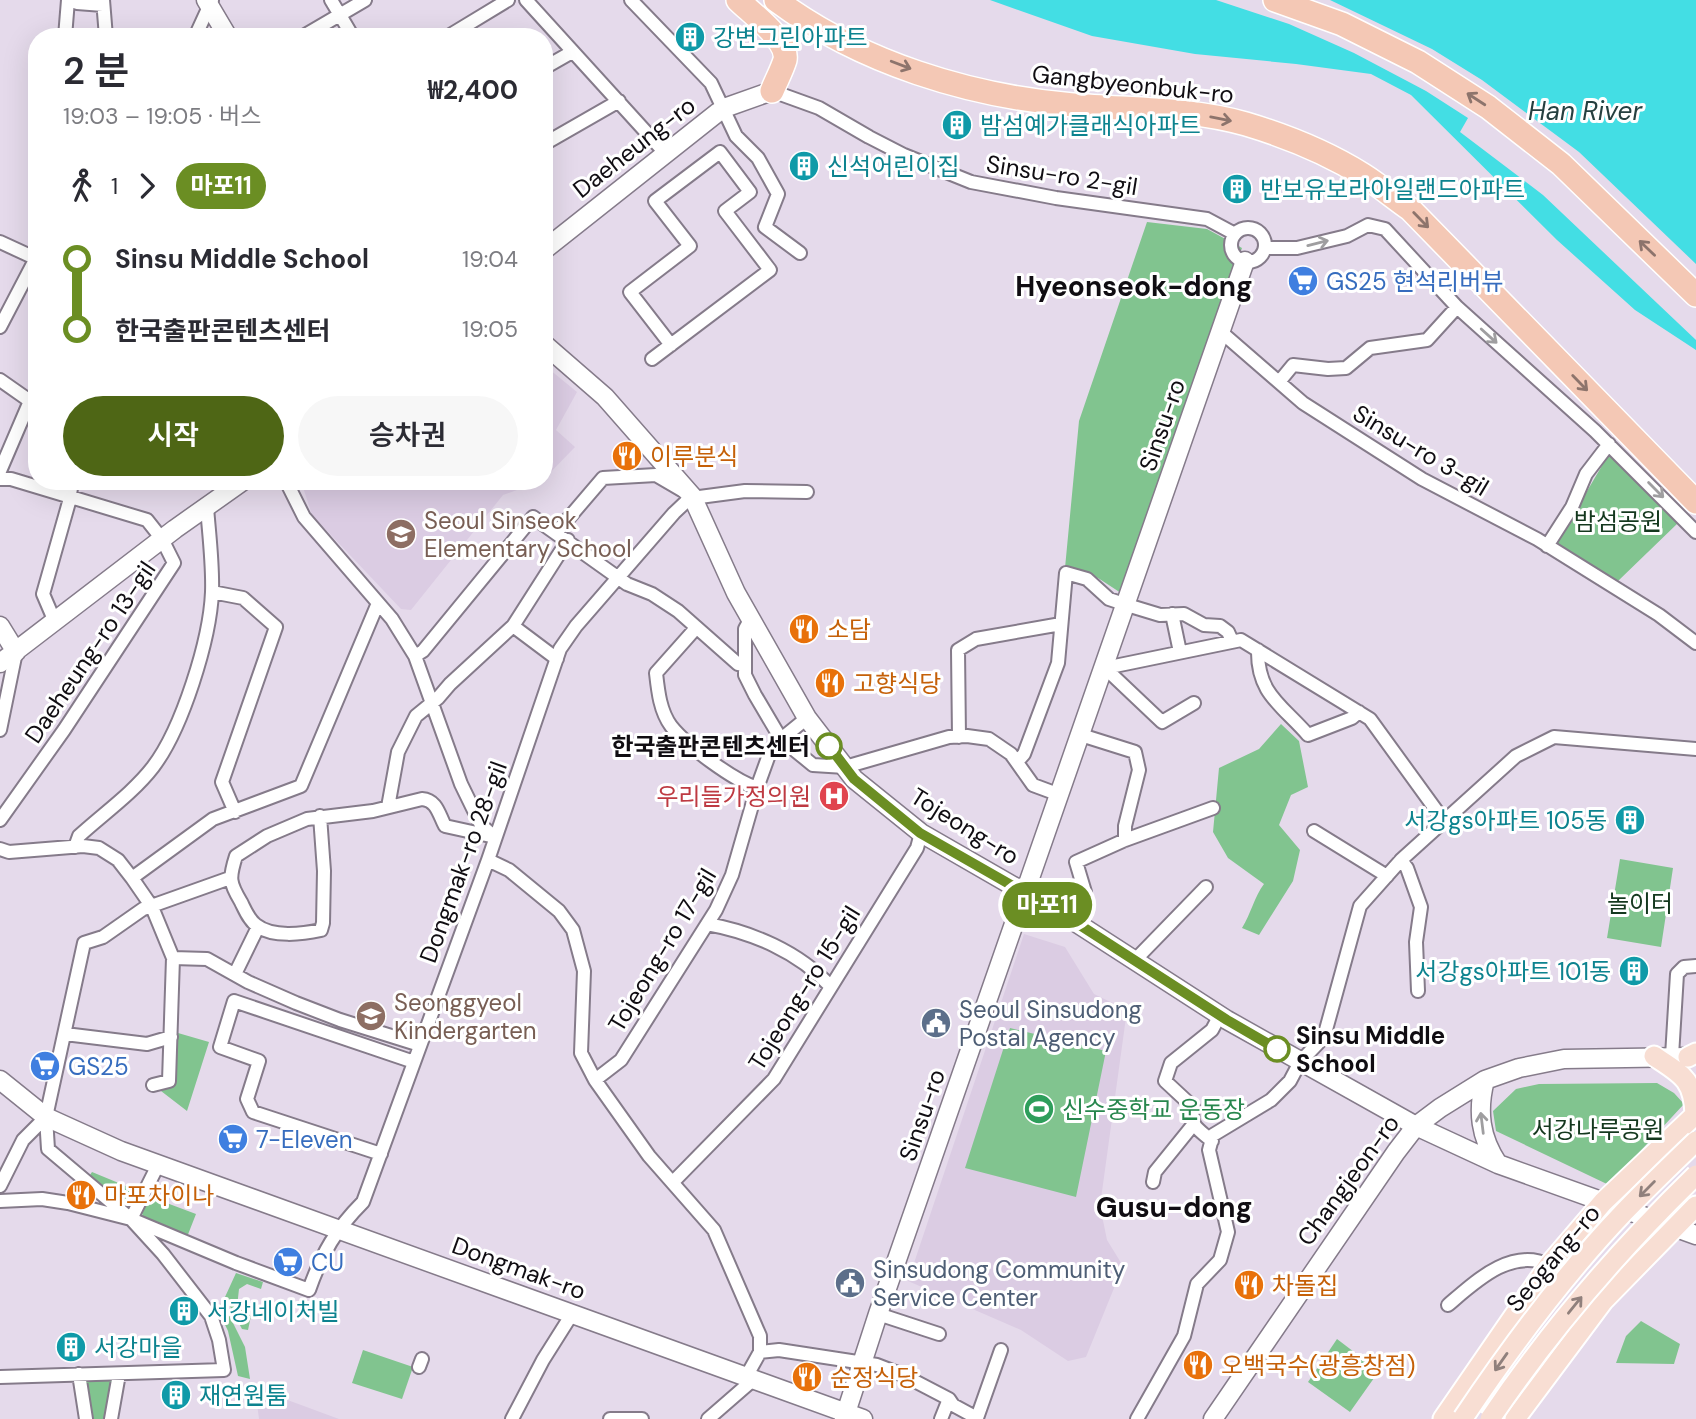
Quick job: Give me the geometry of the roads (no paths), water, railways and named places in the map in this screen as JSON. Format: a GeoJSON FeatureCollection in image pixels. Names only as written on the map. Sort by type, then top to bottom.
{"type":"FeatureCollection","features":[{"type":"Feature","properties":{"kind":"highway"},"geometry":{"type":"LineString","coordinates":[[738,0],[780,40],[785,50],[785,60],[772,91]]}},
{"type":"Feature","properties":{"kind":"highway","name":"Gangbyeonbuk-ro"},"geometry":{"type":"LineString","coordinates":[[776,0],[800,18],[854,47],[918,72],[988,94],[1072,105],[1184,112],[1245,124],[1308,146],[1362,174],[1410,209],[1696,502]]}},
{"type":"Feature","properties":{"kind":"highway"},"geometry":{"type":"LineString","coordinates":[[1275,0],[1342,24],[1418,62],[1488,107],[1561,164],[1696,295]]}},
{"type":"Feature","properties":{"kind":"main road"},"geometry":{"type":"LineString","coordinates":[[209,2],[223,28]]}},
{"type":"Feature","properties":{"kind":"main road","name":"Daeheung-ro"},"geometry":{"type":"LineString","coordinates":[[553,243],[722,110],[772,91]]}},
{"type":"Feature","properties":{"kind":"main road","name":"Sinsu-ro"},"geometry":{"type":"LineString","coordinates":[[845,1416],[878,1314],[1245,261]]}},
{"type":"Feature","properties":{"kind":"main road","name":"Tojeong-ro"},"geometry":{"type":"LineString","coordinates":[[553,352],[605,397],[692,497],[750,620],[807,718],[854,779],[920,833],[1026,892],[1136,959],[1220,1015],[1416,1126],[1498,1164],[1696,1235]]}},
{"type":"Feature","properties":{"kind":"main road"},"geometry":{"type":"LineString","coordinates":[[0,663],[230,490]]}},
{"type":"Feature","properties":{"kind":"main road"},"geometry":{"type":"LineString","coordinates":[[0,626],[16,652]]}},
{"type":"Feature","properties":{"kind":"main road"},"geometry":{"type":"LineString","coordinates":[[1443,1419],[1549,1265],[1603,1202],[1695,1114],[1693,1093],[1680,1074],[1681,1056]]}},
{"type":"Feature","properties":{"kind":"main road","name":"Changjeon-ro"},"geometry":{"type":"LineString","coordinates":[[1213,1419],[1416,1126],[1485,1080],[1519,1068],[1564,1059],[1681,1056]]}},
{"type":"Feature","properties":{"kind":"main road","name":"Dongmak-ro"},"geometry":{"type":"LineString","coordinates":[[0,1080],[46,1117],[95,1141],[750,1378],[845,1416],[863,1419]]}},
{"type":"Feature","properties":{"kind":"main road"},"geometry":{"type":"LineString","coordinates":[[1485,1080],[1481,1095],[1481,1122],[1484,1139],[1498,1164]]}},
{"type":"Feature","properties":{"kind":"main road","name":"Seogang-ro"},"geometry":{"type":"LineString","coordinates":[[1463,1418],[1500,1363],[1576,1265],[1623,1212],[1696,1141]]}},
{"type":"Feature","properties":{"kind":"main road","name":"Seogang-ro"},"geometry":{"type":"LineString","coordinates":[[1490,1419],[1517,1379],[1587,1290],[1696,1175]]}},
{"type":"Feature","properties":{"kind":"main road"},"geometry":{"type":"LineString","coordinates":[[1517,1418],[1602,1301],[1696,1206]]}},
{"type":"Feature","properties":{"kind":"street"},"geometry":{"type":"LineString","coordinates":[[66,28],[69,0],[77,3],[103,2],[105,28]]}},
{"type":"Feature","properties":{"kind":"street"},"geometry":{"type":"LineString","coordinates":[[331,0],[348,28]]}},
{"type":"Feature","properties":{"kind":"street"},"geometry":{"type":"LineString","coordinates":[[316,28],[365,0]]}},
{"type":"Feature","properties":{"kind":"street"},"geometry":{"type":"LineString","coordinates":[[462,28],[508,0]]}},
{"type":"Feature","properties":{"kind":"street"},"geometry":{"type":"LineString","coordinates":[[526,0],[551,28]]}},
{"type":"Feature","properties":{"kind":"street"},"geometry":{"type":"LineString","coordinates":[[631,0],[711,83],[722,110]]}},
{"type":"Feature","properties":{"kind":"street"},"geometry":{"type":"LineString","coordinates":[[199,28],[209,2]]}},
{"type":"Feature","properties":{"kind":"street"},"geometry":{"type":"LineString","coordinates":[[553,31],[666,154]]}},
{"type":"Feature","properties":{"kind":"street"},"geometry":{"type":"LineString","coordinates":[[553,63],[572,52]]}},
{"type":"Feature","properties":{"kind":"street","name":"Sinsu-ro 2-gil"},"geometry":{"type":"LineString","coordinates":[[772,91],[819,108],[877,142],[971,181],[1056,198],[1207,219],[1235,234]]}},
{"type":"Feature","properties":{"kind":"street"},"geometry":{"type":"LineString","coordinates":[[553,139],[619,101]]}},
{"type":"Feature","properties":{"kind":"street","name":"Daeheung-ro"},"geometry":{"type":"LineString","coordinates":[[722,110],[736,136],[758,158],[779,194],[765,227],[800,253]]}},
{"type":"Feature","properties":{"kind":"street"},"geometry":{"type":"LineString","coordinates":[[652,359],[671,345],[770,270],[725,211],[750,192],[720,152],[655,201],[690,246],[630,292],[671,345]]}},
{"type":"Feature","properties":{"kind":"street"},"geometry":{"type":"LineString","coordinates":[[1265,248],[1297,248],[1347,236],[1368,225],[1385,229],[1457,307],[1609,444],[1696,532]]}},
{"type":"Feature","properties":{"kind":"street"},"geometry":{"type":"LineString","coordinates":[[1245,228],[1255,229],[1264,237],[1265,248],[1260,257],[1245,261],[1237,257],[1232,248],[1235,234],[1245,228]]}},
{"type":"Feature","properties":{"kind":"street"},"geometry":{"type":"LineString","coordinates":[[0,242],[28,255]]}},
{"type":"Feature","properties":{"kind":"street"},"geometry":{"type":"LineString","coordinates":[[0,327],[28,274]]}},
{"type":"Feature","properties":{"kind":"street","name":"Sinsu-ro 3-gil"},"geometry":{"type":"LineString","coordinates":[[1279,382],[1293,365],[1346,368],[1370,348],[1427,340],[1457,307]]}},
{"type":"Feature","properties":{"kind":"street","name":"Sinsu-ro 3-gil"},"geometry":{"type":"LineString","coordinates":[[1220,331],[1303,403],[1422,479],[1547,546],[1659,615],[1696,643]]}},
{"type":"Feature","properties":{"kind":"street"},"geometry":{"type":"LineString","coordinates":[[0,380],[28,394]]}},
{"type":"Feature","properties":{"kind":"street"},"geometry":{"type":"LineString","coordinates":[[0,471],[28,407]]}},
{"type":"Feature","properties":{"kind":"street"},"geometry":{"type":"LineString","coordinates":[[1547,546],[1573,508],[1586,474],[1609,444]]}},
{"type":"Feature","properties":{"kind":"street"},"geometry":{"type":"LineString","coordinates":[[388,807],[398,752],[416,716],[513,626],[562,537],[603,478],[656,475],[692,497],[745,491],[807,492]]}},
{"type":"Feature","properties":{"kind":"street"},"geometry":{"type":"LineString","coordinates":[[0,478],[28,485]]}},
{"type":"Feature","properties":{"kind":"street"},"geometry":{"type":"LineString","coordinates":[[47,490],[147,520],[162,539]]}},
{"type":"Feature","properties":{"kind":"street"},"geometry":{"type":"LineString","coordinates":[[55,622],[44,594],[70,490]]}},
{"type":"Feature","properties":{"kind":"street"},"geometry":{"type":"LineString","coordinates":[[290,490],[304,517],[392,619],[415,656],[461,784],[481,825],[495,838]]}},
{"type":"Feature","properties":{"kind":"street","name":"Dongmak-ro 28-gil"},"geometry":{"type":"LineString","coordinates":[[131,1219],[309,1290],[319,1261],[337,1229],[363,1202],[488,860],[560,649],[619,576],[692,497]]}},
{"type":"Feature","properties":{"kind":"street"},"geometry":{"type":"LineString","coordinates":[[75,847],[79,836],[145,776],[164,752],[175,730],[202,649],[212,592],[207,506]]}},
{"type":"Feature","properties":{"kind":"street"},"geometry":{"type":"LineString","coordinates":[[415,656],[423,651],[533,517],[628,584],[652,594],[678,611],[738,664],[745,665]]}},
{"type":"Feature","properties":{"kind":"street","name":"Daeheung-ro 13-gil"},"geometry":{"type":"LineString","coordinates":[[0,820],[64,730],[172,568],[174,563],[162,539]]}},
{"type":"Feature","properties":{"kind":"street"},"geometry":{"type":"LineString","coordinates":[[1017,762],[1024,754],[1058,663],[1066,573],[1087,579],[1109,599],[1160,615],[1184,614],[1204,625],[1220,626],[1228,632],[1232,641]]}},
{"type":"Feature","properties":{"kind":"street"},"geometry":{"type":"LineString","coordinates":[[212,592],[243,598],[276,627],[222,782],[235,812]]}},
{"type":"Feature","properties":{"kind":"street"},"geometry":{"type":"LineString","coordinates":[[132,878],[213,819],[301,786],[378,603]]}},
{"type":"Feature","properties":{"kind":"street"},"geometry":{"type":"LineString","coordinates":[[1172,614],[1180,652]]}},
{"type":"Feature","properties":{"kind":"street"},"geometry":{"type":"LineString","coordinates":[[750,620],[745,629],[746,675],[781,739],[813,765],[845,767],[916,746],[959,737],[989,739],[1011,754],[1033,785],[1060,794]]}},
{"type":"Feature","properties":{"kind":"street"},"geometry":{"type":"LineString","coordinates":[[959,737],[958,650],[976,639],[1060,624]]}},
{"type":"Feature","properties":{"kind":"street"},"geometry":{"type":"LineString","coordinates":[[513,626],[557,659]]}},
{"type":"Feature","properties":{"kind":"street"},"geometry":{"type":"LineString","coordinates":[[696,628],[656,673],[660,702],[671,726],[703,755],[747,785],[757,788]]}},
{"type":"Feature","properties":{"kind":"street"},"geometry":{"type":"LineString","coordinates":[[1105,667],[1241,639],[1370,719],[1444,821]]}},
{"type":"Feature","properties":{"kind":"street"},"geometry":{"type":"LineString","coordinates":[[1258,650],[1257,670],[1270,695],[1280,709],[1293,718],[1308,736],[1352,718],[1359,712]]}},
{"type":"Feature","properties":{"kind":"street"},"geometry":{"type":"LineString","coordinates":[[0,730],[16,652]]}},
{"type":"Feature","properties":{"kind":"street"},"geometry":{"type":"LineString","coordinates":[[1105,667],[1162,722],[1194,703]]}},
{"type":"Feature","properties":{"kind":"street","name":"Tojeong-ro 17-gil"},"geometry":{"type":"LineString","coordinates":[[594,1080],[621,1060],[707,924],[732,875],[770,752],[781,739],[807,718]]}},
{"type":"Feature","properties":{"kind":"street"},"geometry":{"type":"LineString","coordinates":[[1081,735],[1135,752],[1139,769],[1125,826],[1125,841]]}},
{"type":"Feature","properties":{"kind":"street"},"geometry":{"type":"LineString","coordinates":[[1137,1419],[1184,1336],[1198,1284],[1220,1260],[1228,1231],[1209,1150],[1213,1135],[1271,1100],[1290,1082],[1300,1062],[1324,1037],[1360,906],[1401,860],[1516,756],[1554,737],[1696,749]]}},
{"type":"Feature","properties":{"kind":"street"},"geometry":{"type":"LineString","coordinates":[[320,817],[324,871],[321,930],[297,935],[258,927],[230,884],[236,856],[267,836],[307,819],[320,817],[373,811],[428,799],[433,802],[445,827],[495,838]]}},
{"type":"Feature","properties":{"kind":"street"},"geometry":{"type":"LineString","coordinates":[[1072,920],[1085,892],[1076,862],[1213,808]]}},
{"type":"Feature","properties":{"kind":"street"},"geometry":{"type":"LineString","coordinates":[[1314,831],[1387,876]]}},
{"type":"Feature","properties":{"kind":"street","name":"Tojeong-ro 15-gil"},"geometry":{"type":"LineString","coordinates":[[673,1181],[774,1079],[917,848],[920,833]]}},
{"type":"Feature","properties":{"kind":"street"},"geometry":{"type":"LineString","coordinates":[[0,849],[9,852],[99,848],[118,860],[152,907],[173,958],[169,1081],[153,1085]]}},
{"type":"Feature","properties":{"kind":"street"},"geometry":{"type":"LineString","coordinates":[[488,860],[509,870],[559,911],[573,930],[584,971],[581,1053],[594,1080],[649,1156],[714,1230],[760,1336],[760,1352],[750,1378],[709,1419]]}},
{"type":"Feature","properties":{"kind":"street"},"geometry":{"type":"LineString","coordinates":[[1401,860],[1407,868],[1421,908],[1416,942],[1418,991]]}},
{"type":"Feature","properties":{"kind":"street"},"geometry":{"type":"LineString","coordinates":[[0,1377],[224,1370],[219,1340],[211,1316],[163,1254],[131,1219],[48,1149],[46,1117],[84,943],[103,937],[144,909],[230,878]]}},
{"type":"Feature","properties":{"kind":"street"},"geometry":{"type":"LineString","coordinates":[[1136,959],[1206,887]]}},
{"type":"Feature","properties":{"kind":"street"},"geometry":{"type":"LineString","coordinates":[[707,924],[771,942],[823,978],[830,986]]}},
{"type":"Feature","properties":{"kind":"street"},"geometry":{"type":"LineString","coordinates":[[235,974],[258,927]]}},
{"type":"Feature","properties":{"kind":"street"},"geometry":{"type":"LineString","coordinates":[[173,958],[207,959],[247,982],[340,1020],[420,1045]]}},
{"type":"Feature","properties":{"kind":"street"},"geometry":{"type":"LineString","coordinates":[[1681,1056],[1677,974],[1684,967],[1696,966]]}},
{"type":"Feature","properties":{"kind":"street"},"geometry":{"type":"LineString","coordinates":[[381,1154],[253,1112],[247,1099],[259,1061],[220,1047],[234,1002],[414,1062]]}},
{"type":"Feature","properties":{"kind":"street"},"geometry":{"type":"LineString","coordinates":[[1212,1141],[1193,1125],[1193,1107],[1165,1082],[1171,1063],[1212,1030],[1220,1015]]}},
{"type":"Feature","properties":{"kind":"street"},"geometry":{"type":"LineString","coordinates":[[65,1034],[146,1044],[171,1037]]}},
{"type":"Feature","properties":{"kind":"street"},"geometry":{"type":"LineString","coordinates":[[0,1186],[23,1140],[46,1117]]}},
{"type":"Feature","properties":{"kind":"street"},"geometry":{"type":"LineString","coordinates":[[1153,1182],[1155,1172],[1193,1125]]}},
{"type":"Feature","properties":{"kind":"street"},"geometry":{"type":"LineString","coordinates":[[131,1219],[158,1165]]}},
{"type":"Feature","properties":{"kind":"street"},"geometry":{"type":"LineString","coordinates":[[0,1201],[52,1200],[131,1219]]}},
{"type":"Feature","properties":{"kind":"street","name":"Seogang-ro"},"geometry":{"type":"LineString","coordinates":[[1448,1305],[1483,1276],[1506,1264],[1526,1259],[1549,1265]]}},
{"type":"Feature","properties":{"kind":"street"},"geometry":{"type":"LineString","coordinates":[[512,1419],[542,1360],[572,1314]]}},
{"type":"Feature","properties":{"kind":"street"},"geometry":{"type":"LineString","coordinates":[[878,1314],[939,1335]]}},
{"type":"Feature","properties":{"kind":"street"},"geometry":{"type":"LineString","coordinates":[[760,1352],[779,1350],[877,1365],[933,1390],[977,1418],[1001,1350]]}},
{"type":"Feature","properties":{"kind":"street"},"geometry":{"type":"LineString","coordinates":[[79,1374],[86,1419]]}},
{"type":"Feature","properties":{"kind":"street"},"geometry":{"type":"LineString","coordinates":[[111,1419],[119,1374]]}},
{"type":"Feature","properties":{"kind":"street"},"geometry":{"type":"LineString","coordinates":[[941,1419],[949,1399]]}},
{"type":"Feature","properties":{"kind":"street"},"geometry":{"type":"LineString","coordinates":[[610,1419],[642,1419]]}},
{"type":"Feature","properties":{"kind":"water","name":"Han River"},"geometry":{"type":"Polygon","coordinates":[[[990,0],[1696,0],[1696,350],[1635,310],[1557,240],[1411,95],[1371,74],[1195,54],[1092,36],[990,0]]]}},
{"type":"Feature","properties":{"kind":"place","name":"강변그린아파트"},"geometry":{"type":"Point","coordinates":[690,37]}},
{"type":"Feature","properties":{"kind":"place","name":"밤섬예가클래식아파트"},"geometry":{"type":"Point","coordinates":[957,125]}},
{"type":"Feature","properties":{"kind":"place","name":"신석어린이집"},"geometry":{"type":"Point","coordinates":[804,166]}},
{"type":"Feature","properties":{"kind":"place","name":"반보유보라아일랜드아파트"},"geometry":{"type":"Point","coordinates":[1237,189]}},
{"type":"Feature","properties":{"kind":"place","name":"GS25 현석리버뷰"},"geometry":{"type":"Point","coordinates":[1303,281]}},
{"type":"Feature","properties":{"kind":"place","name":"이루분식"},"geometry":{"type":"Point","coordinates":[627,456]}},
{"type":"Feature","properties":{"kind":"place","name":"Seoul Sinseok Elementary School"},"geometry":{"type":"Point","coordinates":[401,534]}},
{"type":"Feature","properties":{"kind":"place","name":"소담"},"geometry":{"type":"Point","coordinates":[804,629]}},
{"type":"Feature","properties":{"kind":"place","name":"고향식당"},"geometry":{"type":"Point","coordinates":[830,683]}},
{"type":"Feature","properties":{"kind":"place","name":"한국출판콘텐츠센터"},"geometry":{"type":"Point","coordinates":[829,746]}},
{"type":"Feature","properties":{"kind":"place","name":"우리들가정의원"},"geometry":{"type":"Point","coordinates":[834,796]}},
{"type":"Feature","properties":{"kind":"place","name":"서강gs아파트 105동"},"geometry":{"type":"Point","coordinates":[1630,820]}},
{"type":"Feature","properties":{"kind":"place","name":"서강gs아파트 101동"},"geometry":{"type":"Point","coordinates":[1634,971]}},
{"type":"Feature","properties":{"kind":"place","name":"Seonggyeol Kindergarten"},"geometry":{"type":"Point","coordinates":[371,1016]}},
{"type":"Feature","properties":{"kind":"place","name":"Seoul Sinsudong Postal Agency"},"geometry":{"type":"Point","coordinates":[936,1023]}},
{"type":"Feature","properties":{"kind":"place","name":"Sinsu Middle School"},"geometry":{"type":"Point","coordinates":[1277,1049]}},
{"type":"Feature","properties":{"kind":"place","name":"GS25"},"geometry":{"type":"Point","coordinates":[45,1066]}},
{"type":"Feature","properties":{"kind":"place","name":"신수중학교 운동장"},"geometry":{"type":"Point","coordinates":[1039,1109]}},
{"type":"Feature","properties":{"kind":"place","name":"7-Eleven"},"geometry":{"type":"Point","coordinates":[233,1139]}},
{"type":"Feature","properties":{"kind":"place","name":"마포차이나"},"geometry":{"type":"Point","coordinates":[81,1195]}},
{"type":"Feature","properties":{"kind":"place","name":"CU"},"geometry":{"type":"Point","coordinates":[288,1262]}},
{"type":"Feature","properties":{"kind":"place","name":"Sinsudong Community Service Center"},"geometry":{"type":"Point","coordinates":[850,1283]}},
{"type":"Feature","properties":{"kind":"place","name":"차돌집"},"geometry":{"type":"Point","coordinates":[1249,1285]}},
{"type":"Feature","properties":{"kind":"place","name":"서강네이처빌"},"geometry":{"type":"Point","coordinates":[184,1311]}},
{"type":"Feature","properties":{"kind":"place","name":"서강마을"},"geometry":{"type":"Point","coordinates":[71,1347]}},
{"type":"Feature","properties":{"kind":"place","name":"오백국수(광흥창점)"},"geometry":{"type":"Point","coordinates":[1198,1365]}},
{"type":"Feature","properties":{"kind":"place","name":"순정식당"},"geometry":{"type":"Point","coordinates":[807,1377]}},
{"type":"Feature","properties":{"kind":"place","name":"재연원툼"},"geometry":{"type":"Point","coordinates":[176,1395]}},
{"type":"Feature","properties":{"kind":"district","name":"Hyeonseok-dong"},"geometry":{"type":"Point","coordinates":[1134,286]}},
{"type":"Feature","properties":{"kind":"district","name":"Gusu-dong"},"geometry":{"type":"Point","coordinates":[1174,1207]}},
{"type":"Feature","properties":{"kind":"park label","name":"밤섬공원"},"geometry":{"type":"Point","coordinates":[1618,521]}},
{"type":"Feature","properties":{"kind":"park label","name":"놀이터"},"geometry":{"type":"Point","coordinates":[1640,903]}},
{"type":"Feature","properties":{"kind":"park label","name":"서강나루공원"},"geometry":{"type":"Point","coordinates":[1598,1129]}}]}
